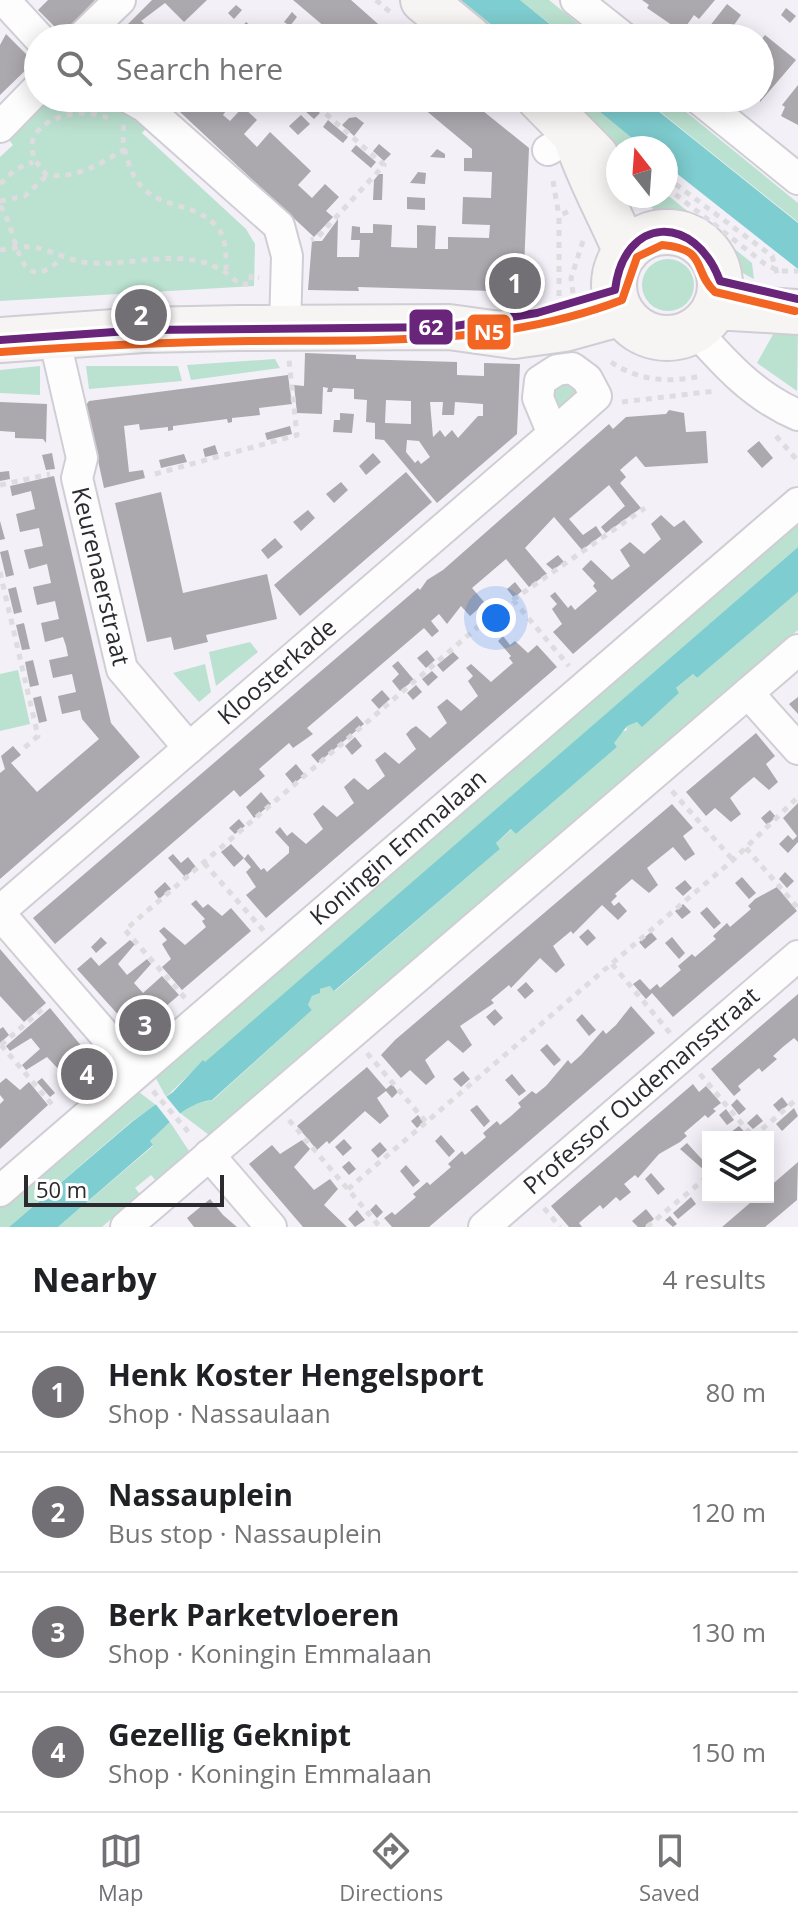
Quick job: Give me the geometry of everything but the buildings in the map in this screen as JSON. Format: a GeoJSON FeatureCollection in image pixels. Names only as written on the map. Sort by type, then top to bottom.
{"type":"FeatureCollection","features":[{"type":"Feature","properties":{"kind":"street"},"geometry":{"type":"LineString","coordinates":[[4,0],[26,24]]}},
{"type":"Feature","properties":{"kind":"street"},"geometry":{"type":"LineString","coordinates":[[95,24],[120,0]]}},
{"type":"Feature","properties":{"kind":"street"},"geometry":{"type":"LineString","coordinates":[[423,0],[452,24]]}},
{"type":"Feature","properties":{"kind":"street"},"geometry":{"type":"LineString","coordinates":[[576,0],[606,24]]}},
{"type":"Feature","properties":{"kind":"street"},"geometry":{"type":"LineString","coordinates":[[0,127],[24,102]]}},
{"type":"Feature","properties":{"kind":"street"},"geometry":{"type":"LineString","coordinates":[[134,112],[279,226],[285,246],[285,328]]}},
{"type":"Feature","properties":{"kind":"street"},"geometry":{"type":"LineString","coordinates":[[546,112],[561,142],[586,172],[609,210],[629,272]]}},
{"type":"Feature","properties":{"kind":"street"},"geometry":{"type":"LineString","coordinates":[[715,112],[798,179]]}},
{"type":"Feature","properties":{"kind":"street"},"geometry":{"type":"LineString","coordinates":[[561,142],[606,174]]}},
{"type":"Feature","properties":{"kind":"street"},"geometry":{"type":"LineString","coordinates":[[628,208],[629,272],[635,327],[660,337],[678,337],[710,306],[787,283]]}},
{"type":"Feature","properties":{"kind":"street"},"geometry":{"type":"LineString","coordinates":[[0,340],[143,330],[449,327],[514,336],[564,329],[629,272],[668,232],[694,238],[713,257],[710,306],[746,383],[782,408],[798,415]]}},
{"type":"Feature","properties":{"kind":"street","name":"Keurenaerstraat"},"geometry":{"type":"LineString","coordinates":[[54,337],[82,458],[77,478],[122,669],[189,748]]}},
{"type":"Feature","properties":{"kind":"street","name":"Kloosterkade"},"geometry":{"type":"LineString","coordinates":[[0,912],[553,434]]}},
{"type":"Feature","properties":{"kind":"street","name":"Koningin Emmalaan"},"geometry":{"type":"LineString","coordinates":[[0,1191],[798,503]]}},
{"type":"Feature","properties":{"kind":"street"},"geometry":{"type":"LineString","coordinates":[[126,1227],[798,650]]}},
{"type":"Feature","properties":{"kind":"street"},"geometry":{"type":"LineString","coordinates":[[748,693],[798,749]]}},
{"type":"Feature","properties":{"kind":"street"},"geometry":{"type":"LineString","coordinates":[[0,912],[64,991],[137,1072]]}},
{"type":"Feature","properties":{"kind":"street","name":"Professor Oudemansstraat"},"geometry":{"type":"LineString","coordinates":[[484,1227],[798,956]]}},
{"type":"Feature","properties":{"kind":"street"},"geometry":{"type":"LineString","coordinates":[[209,1155],[271,1227]]}},
{"type":"Feature","properties":{"kind":"path"},"geometry":{"type":"LineString","coordinates":[[82,112],[55,120],[36,132],[29,146],[33,162],[47,175],[69,175],[89,170],[125,149]]}},
{"type":"Feature","properties":{"kind":"path"},"geometry":{"type":"LineString","coordinates":[[133,112],[125,149],[135,179],[148,196],[204,218],[218,229],[225,246],[226,270]]}},
{"type":"Feature","properties":{"kind":"path"},"geometry":{"type":"LineString","coordinates":[[285,246],[317,238],[384,165],[324,112]]}},
{"type":"Feature","properties":{"kind":"path"},"geometry":{"type":"LineString","coordinates":[[0,184],[16,169],[33,162]]}},
{"type":"Feature","properties":{"kind":"path"},"geometry":{"type":"LineString","coordinates":[[47,175],[38,188],[0,204],[13,226],[16,248],[23,265],[31,271],[47,270],[62,258]]}},
{"type":"Feature","properties":{"kind":"path"},"geometry":{"type":"LineString","coordinates":[[678,186],[772,256],[787,283]]}},
{"type":"Feature","properties":{"kind":"path"},"geometry":{"type":"LineString","coordinates":[[678,197],[787,283]]}},
{"type":"Feature","properties":{"kind":"path"},"geometry":{"type":"LineString","coordinates":[[0,250],[33,247],[62,258],[94,264],[183,257],[226,270],[239,284],[251,284],[251,276],[259,276],[259,283],[286,284]]}},
{"type":"Feature","properties":{"kind":"path"},"geometry":{"type":"LineString","coordinates":[[155,474],[297,435],[285,328]]}},
{"type":"Feature","properties":{"kind":"path"},"geometry":{"type":"LineString","coordinates":[[631,374],[676,381],[700,376]]}},
{"type":"Feature","properties":{"kind":"path"},"geometry":{"type":"LineString","coordinates":[[0,485],[79,467]]}},
{"type":"Feature","properties":{"kind":"path"},"geometry":{"type":"LineString","coordinates":[[201,1017],[125,930],[513,600],[645,508]]}},
{"type":"Feature","properties":{"kind":"path"},"geometry":{"type":"LineString","coordinates":[[0,572],[38,736],[23,749]]}},
{"type":"Feature","properties":{"kind":"path"},"geometry":{"type":"LineString","coordinates":[[513,600],[586,686]]}},
{"type":"Feature","properties":{"kind":"path"},"geometry":{"type":"LineString","coordinates":[[656,772],[733,860]]}},
{"type":"Feature","properties":{"kind":"path"},"geometry":{"type":"LineString","coordinates":[[348,1189],[733,860],[798,797]]}},
{"type":"Feature","properties":{"kind":"path"},"geometry":{"type":"LineString","coordinates":[[746,848],[798,908]]}},
{"type":"Feature","properties":{"kind":"path"},"geometry":{"type":"LineString","coordinates":[[204,863],[280,949]]}},
{"type":"Feature","properties":{"kind":"path"},"geometry":{"type":"LineString","coordinates":[[612,964],[748,1131]]}},
{"type":"Feature","properties":{"kind":"path"},"geometry":{"type":"LineString","coordinates":[[64,991],[0,1046],[72,1128]]}},
{"type":"Feature","properties":{"kind":"path"},"geometry":{"type":"LineString","coordinates":[[351,1034],[426,1122]]}},
{"type":"Feature","properties":{"kind":"path"},"geometry":{"type":"LineString","coordinates":[[157,1096],[180,1124]]}},
{"type":"Feature","properties":{"kind":"path"},"geometry":{"type":"LineString","coordinates":[[760,1131],[798,1098]]}},
{"type":"Feature","properties":{"kind":"path"},"geometry":{"type":"LineString","coordinates":[[272,1101],[380,1227]]}},
{"type":"Feature","properties":{"kind":"path"},"geometry":{"type":"LineString","coordinates":[[647,1227],[702,1181]]}},
{"type":"Feature","properties":{"kind":"green space"},"geometry":{"type":"Polygon","coordinates":[[[446,0],[461,0],[491,24],[474,24],[446,0]]]}},
{"type":"Feature","properties":{"kind":"green space"},"geometry":{"type":"Polygon","coordinates":[[[520,0],[549,0],[579,24],[550,24],[520,0]]]}},
{"type":"Feature","properties":{"kind":"green space"},"geometry":{"type":"Polygon","coordinates":[[[28,112],[134,112],[149,125],[142,133],[246,229],[255,244],[254,286],[0,301],[0,157],[13,145],[5,135],[28,112]]]}},
{"type":"Feature","properties":{"kind":"green space"},"geometry":{"type":"Polygon","coordinates":[[[575,112],[600,112],[629,136],[606,136],[606,150],[575,112]]]}},
{"type":"Feature","properties":{"kind":"green space"},"geometry":{"type":"Polygon","coordinates":[[[660,112],[686,112],[798,203],[798,222],[660,112]]]}},
{"type":"Feature","properties":{"kind":"green space"},"geometry":{"type":"Polygon","coordinates":[[[678,203],[752,263],[754,279],[738,269],[704,233],[652,208],[678,208],[678,203]]]}},
{"type":"Feature","properties":{"kind":"green space"},"geometry":{"type":"Polygon","coordinates":[[[668,259],[686,267],[694,285],[686,303],[668,311],[650,303],[642,285],[650,267],[668,259]]]}},
{"type":"Feature","properties":{"kind":"green space"},"geometry":{"type":"Polygon","coordinates":[[[780,322],[798,325],[797,391],[757,363],[780,322]]]}},
{"type":"Feature","properties":{"kind":"green space"},"geometry":{"type":"Polygon","coordinates":[[[275,359],[280,368],[191,380],[187,365],[275,359]]]}},
{"type":"Feature","properties":{"kind":"green space"},"geometry":{"type":"Polygon","coordinates":[[[40,366],[40,395],[0,393],[0,370],[40,366]]]}},
{"type":"Feature","properties":{"kind":"green space"},"geometry":{"type":"Polygon","coordinates":[[[86,366],[178,366],[182,381],[89,389],[86,366]]]}},
{"type":"Feature","properties":{"kind":"green space"},"geometry":{"type":"Polygon","coordinates":[[[563,382],[572,386],[576,395],[572,404],[563,408],[554,404],[550,395],[554,386],[563,382]]]}},
{"type":"Feature","properties":{"kind":"green space"},"geometry":{"type":"Polygon","coordinates":[[[798,519],[798,547],[205,1063],[203,1061],[166,1097],[153,1073],[798,519]]]}},
{"type":"Feature","properties":{"kind":"green space"},"geometry":{"type":"Polygon","coordinates":[[[798,592],[798,630],[209,1135],[180,1113],[193,1104],[213,1100],[312,1010],[308,1005],[320,989],[330,986],[335,991],[500,849],[496,843],[512,829],[516,834],[617,747],[613,743],[619,733],[627,730],[626,726],[637,722],[642,726],[679,693],[675,689],[693,674],[697,678],[798,592]]]}},
{"type":"Feature","properties":{"kind":"green space"},"geometry":{"type":"Polygon","coordinates":[[[250,642],[258,652],[216,686],[209,652],[250,642]]]}},
{"type":"Feature","properties":{"kind":"green space"},"geometry":{"type":"Polygon","coordinates":[[[205,664],[211,692],[199,702],[173,673],[205,664]]]}},
{"type":"Feature","properties":{"kind":"green space"},"geometry":{"type":"Polygon","coordinates":[[[18,670],[30,724],[0,731],[0,674],[18,670]]]}},
{"type":"Feature","properties":{"kind":"green space"},"geometry":{"type":"Polygon","coordinates":[[[135,1089],[156,1105],[132,1121],[9,1227],[0,1227],[0,1205],[135,1089]]]}},
{"type":"Feature","properties":{"kind":"green space"},"geometry":{"type":"Polygon","coordinates":[[[170,1122],[189,1151],[156,1181],[151,1175],[135,1188],[140,1194],[102,1227],[58,1227],[153,1146],[150,1141],[170,1122]]]}},
{"type":"Feature","properties":{"kind":"water"},"geometry":{"type":"Polygon","coordinates":[[[461,0],[520,0],[550,24],[491,24],[461,0]]]}},
{"type":"Feature","properties":{"kind":"water"},"geometry":{"type":"Polygon","coordinates":[[[600,112],[659,112],[798,223],[798,269],[678,174],[678,136],[629,136],[600,112]]]}},
{"type":"Feature","properties":{"kind":"water"},"geometry":{"type":"Polygon","coordinates":[[[798,547],[798,592],[697,678],[693,674],[676,688],[679,693],[642,727],[637,722],[627,726],[614,743],[617,747],[516,834],[511,829],[496,843],[500,849],[334,991],[330,986],[320,989],[308,1005],[312,1010],[212,1100],[194,1105],[178,1115],[150,1141],[153,1145],[58,1227],[9,1227],[133,1121],[173,1092],[203,1060],[205,1062],[798,547]]]}},
{"type":"Feature","properties":{"kind":"pier"},"geometry":{"type":"Polygon","coordinates":[[[164,1094],[183,1117],[172,1125],[154,1102],[164,1094]]]}},
{"type":"Feature","properties":{"kind":"transit line","name":"62"},"geometry":{"type":"LineString","coordinates":[[0,340],[143,330],[449,327],[537,313],[615,290],[621,265],[632,247],[646,236],[662,232],[678,234],[694,243],[709,259],[720,281],[798,299]]}},
{"type":"Feature","properties":{"kind":"transit line","name":"N5"},"geometry":{"type":"LineString","coordinates":[[1,352],[187,342],[391,340],[531,326],[622,300],[637,257],[662,245],[677,247],[693,256],[715,292],[795,311]]}},
{"type":"Feature","properties":{"kind":"place","name":"Henk Koster Hengelsport"},"geometry":{"type":"Point","coordinates":[515,283]}},
{"type":"Feature","properties":{"kind":"place","name":"Nassauplein"},"geometry":{"type":"Point","coordinates":[141,315]}},
{"type":"Feature","properties":{"kind":"place","name":"Berk Parketvloeren"},"geometry":{"type":"Point","coordinates":[145,1025]}},
{"type":"Feature","properties":{"kind":"place","name":"Gezellig Geknipt"},"geometry":{"type":"Point","coordinates":[87,1074]}}]}
